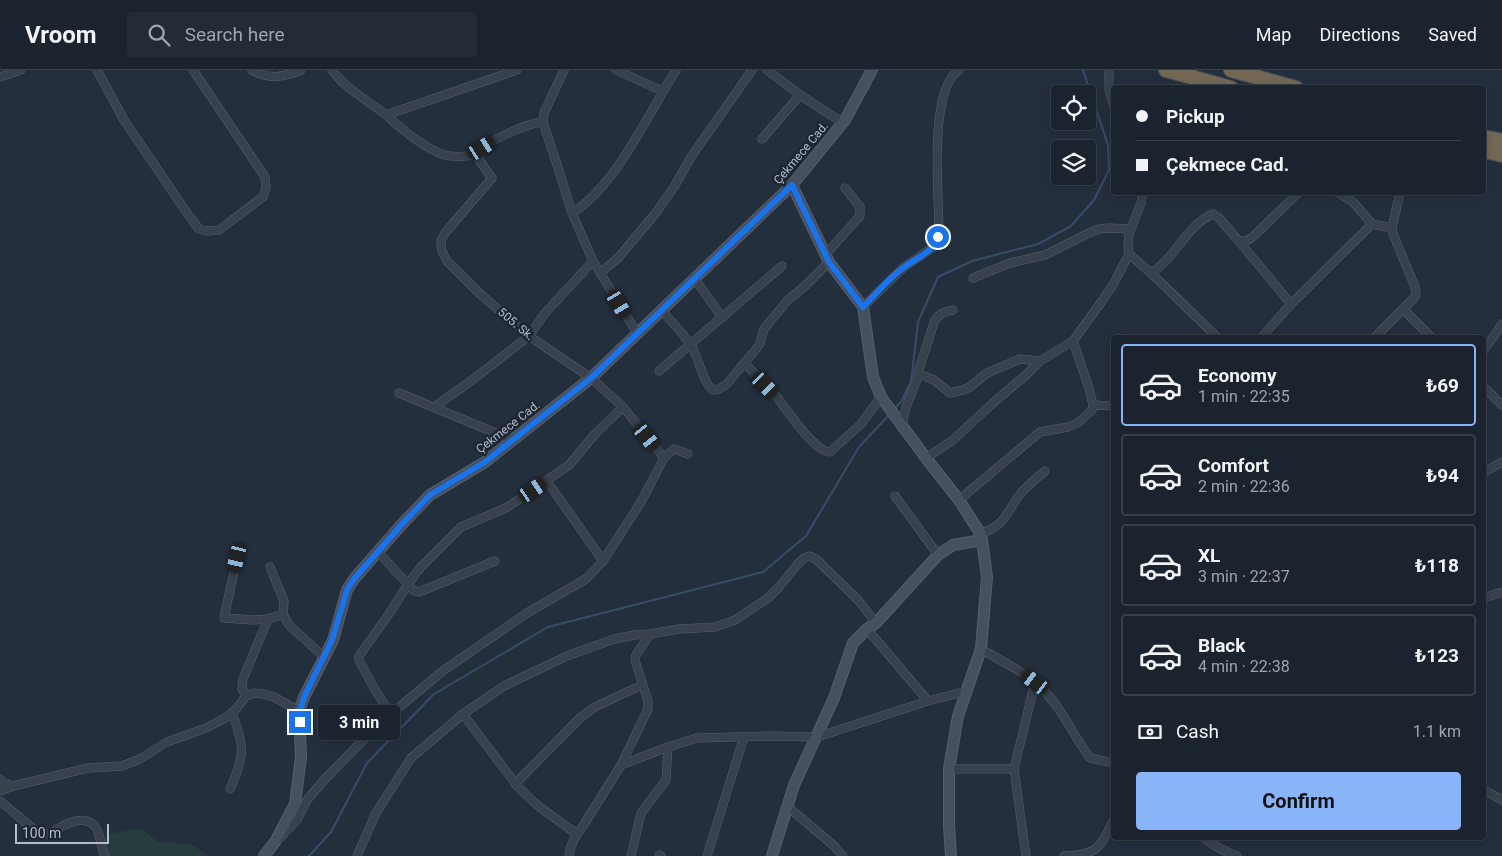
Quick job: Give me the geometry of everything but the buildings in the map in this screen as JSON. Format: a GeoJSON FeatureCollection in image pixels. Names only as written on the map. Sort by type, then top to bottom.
{"type":"FeatureCollection","features":[{"type":"Feature","properties":{"kind":"highway"},"geometry":{"type":"LineString","coordinates":[[1166,70],[1221,85]]}},
{"type":"Feature","properties":{"kind":"highway"},"geometry":{"type":"LineString","coordinates":[[1230,70],[1285,85]]}},
{"type":"Feature","properties":{"kind":"highway"},"geometry":{"type":"LineString","coordinates":[[1486,137],[1502,141]]}},
{"type":"Feature","properties":{"kind":"highway"},"geometry":{"type":"LineString","coordinates":[[1486,152],[1502,156]]}},
{"type":"Feature","properties":{"kind":"street"},"geometry":{"type":"LineString","coordinates":[[0,77],[21,70]]}},
{"type":"Feature","properties":{"kind":"street"},"geometry":{"type":"LineString","coordinates":[[97,70],[124,120],[187,213],[199,229],[211,232],[219,230],[263,197],[266,177],[193,70]]}},
{"type":"Feature","properties":{"kind":"street"},"geometry":{"type":"LineString","coordinates":[[252,70],[274,77],[287,76],[302,70]]}},
{"type":"Feature","properties":{"kind":"street"},"geometry":{"type":"LineString","coordinates":[[332,70],[341,81],[405,132],[438,152],[457,157],[479,155],[482,148],[494,141],[534,123],[543,122]]}},
{"type":"Feature","properties":{"kind":"street"},"geometry":{"type":"LineString","coordinates":[[386,115],[517,70]]}},
{"type":"Feature","properties":{"kind":"street"},"geometry":{"type":"LineString","coordinates":[[564,70],[544,114],[543,122],[572,213],[593,260],[637,334]]}},
{"type":"Feature","properties":{"kind":"street"},"geometry":{"type":"LineString","coordinates":[[616,70],[662,91]]}},
{"type":"Feature","properties":{"kind":"street"},"geometry":{"type":"LineString","coordinates":[[572,213],[587,202],[605,184],[676,70]]}},
{"type":"Feature","properties":{"kind":"street"},"geometry":{"type":"LineString","coordinates":[[600,273],[618,258],[655,214],[674,187],[691,157],[752,70]]}},
{"type":"Feature","properties":{"kind":"street"},"geometry":{"type":"LineString","coordinates":[[767,70],[800,95],[843,123]]}},
{"type":"Feature","properties":{"kind":"street","name":"Çekmece Cad."},"geometry":{"type":"LineString","coordinates":[[264,856],[275,842],[295,804],[301,757],[300,711],[304,697],[332,640],[347,590],[354,579],[430,495],[485,462],[591,378],[792,185],[843,123],[872,70]]}},
{"type":"Feature","properties":{"kind":"street"},"geometry":{"type":"LineString","coordinates":[[863,307],[904,267],[932,248],[936,243],[939,231],[938,122],[947,86],[959,70]]}},
{"type":"Feature","properties":{"kind":"street"},"geometry":{"type":"LineString","coordinates":[[1109,70],[1111,94]]}},
{"type":"Feature","properties":{"kind":"street"},"geometry":{"type":"LineString","coordinates":[[762,140],[800,95]]}},
{"type":"Feature","properties":{"kind":"street","name":"505. Sk."},"geometry":{"type":"LineString","coordinates":[[479,155],[482,165],[492,178],[445,233],[441,245],[447,261],[478,292],[528,336],[591,378],[623,407],[664,458]]}},
{"type":"Feature","properties":{"kind":"street"},"geometry":{"type":"LineString","coordinates":[[792,185],[827,259],[863,307],[873,377],[881,398],[959,500],[981,536],[987,577],[981,649],[958,716],[949,769],[951,856]]}},
{"type":"Feature","properties":{"kind":"street"},"geometry":{"type":"LineString","coordinates":[[661,310],[690,344],[698,359],[707,385],[712,390],[719,389],[727,384],[760,344],[764,329],[787,301],[805,286],[860,216],[860,208],[846,188]]}},
{"type":"Feature","properties":{"kind":"street"},"geometry":{"type":"LineString","coordinates":[[926,458],[953,440],[1040,361],[1072,341],[1114,283],[1128,254],[1129,234],[1142,195]]}},
{"type":"Feature","properties":{"kind":"street"},"geometry":{"type":"LineString","coordinates":[[1238,240],[1242,242],[1255,235],[1296,195]]}},
{"type":"Feature","properties":{"kind":"street"},"geometry":{"type":"LineString","coordinates":[[1342,195],[1352,202],[1372,224],[1392,228]]}},
{"type":"Feature","properties":{"kind":"street"},"geometry":{"type":"LineString","coordinates":[[1377,335],[1414,298],[1416,291],[1392,228],[1399,195]]}},
{"type":"Feature","properties":{"kind":"street"},"geometry":{"type":"LineString","coordinates":[[1151,273],[1159,268],[1182,240],[1204,218],[1214,214],[1291,304]]}},
{"type":"Feature","properties":{"kind":"street"},"geometry":{"type":"LineString","coordinates":[[1264,335],[1291,304],[1372,224]]}},
{"type":"Feature","properties":{"kind":"street"},"geometry":{"type":"LineString","coordinates":[[973,278],[1010,263],[1045,255],[1099,229],[1131,229]]}},
{"type":"Feature","properties":{"kind":"street"},"geometry":{"type":"LineString","coordinates":[[1128,254],[1151,273],[1215,335]]}},
{"type":"Feature","properties":{"kind":"street"},"geometry":{"type":"LineString","coordinates":[[434,408],[471,382],[528,336],[545,313],[593,260]]}},
{"type":"Feature","properties":{"kind":"street"},"geometry":{"type":"LineString","coordinates":[[659,371],[782,266]]}},
{"type":"Feature","properties":{"kind":"street"},"geometry":{"type":"LineString","coordinates":[[694,278],[722,317]]}},
{"type":"Feature","properties":{"kind":"street"},"geometry":{"type":"LineString","coordinates":[[1403,309],[1429,335]]}},
{"type":"Feature","properties":{"kind":"street"},"geometry":{"type":"LineString","coordinates":[[902,425],[906,407],[919,374],[918,372],[937,316],[943,312],[953,310]]}},
{"type":"Feature","properties":{"kind":"street"},"geometry":{"type":"LineString","coordinates":[[1486,347],[1502,324]]}},
{"type":"Feature","properties":{"kind":"street"},"geometry":{"type":"LineString","coordinates":[[959,500],[1040,432],[1068,427],[1079,422],[1092,410],[1093,405],[1089,388],[1072,341]]}},
{"type":"Feature","properties":{"kind":"street"},"geometry":{"type":"LineString","coordinates":[[919,374],[934,380],[950,393],[970,387],[987,373],[1020,359],[1040,361]]}},
{"type":"Feature","properties":{"kind":"street"},"geometry":{"type":"LineString","coordinates":[[744,363],[776,396],[809,438],[826,452],[830,452],[861,424],[881,398]]}},
{"type":"Feature","properties":{"kind":"street"},"geometry":{"type":"LineString","coordinates":[[1486,389],[1502,405]]}},
{"type":"Feature","properties":{"kind":"street"},"geometry":{"type":"LineString","coordinates":[[399,393],[513,440]]}},
{"type":"Feature","properties":{"kind":"street"},"geometry":{"type":"LineString","coordinates":[[1093,405],[1111,406]]}},
{"type":"Feature","properties":{"kind":"street"},"geometry":{"type":"LineString","coordinates":[[391,714],[375,690],[359,660],[359,656],[420,568],[461,527],[506,508],[569,465],[594,434],[623,407]]}},
{"type":"Feature","properties":{"kind":"street"},"geometry":{"type":"LineString","coordinates":[[275,842],[297,820],[307,800],[325,779],[391,714],[444,670],[527,613],[586,579],[602,561],[642,502],[664,458],[674,449],[688,454]]}},
{"type":"Feature","properties":{"kind":"street"},"geometry":{"type":"LineString","coordinates":[[1486,471],[1502,462]]}},
{"type":"Feature","properties":{"kind":"street"},"geometry":{"type":"LineString","coordinates":[[772,856],[794,785],[834,698],[853,643],[876,623],[938,555],[952,545],[981,536],[1000,524],[1020,494],[1045,471]]}},
{"type":"Feature","properties":{"kind":"street"},"geometry":{"type":"LineString","coordinates":[[547,481],[602,561]]}},
{"type":"Feature","properties":{"kind":"street"},"geometry":{"type":"LineString","coordinates":[[895,496],[938,555]]}},
{"type":"Feature","properties":{"kind":"street"},"geometry":{"type":"LineString","coordinates":[[378,552],[413,590],[419,592],[495,560]]}},
{"type":"Feature","properties":{"kind":"street"},"geometry":{"type":"LineString","coordinates":[[357,856],[376,814],[411,758],[463,714],[504,686],[567,656],[614,639],[679,629],[715,627],[735,620],[768,598],[797,564],[810,556],[817,560],[858,600],[876,623]]}},
{"type":"Feature","properties":{"kind":"street"},"geometry":{"type":"LineString","coordinates":[[237,558],[224,618],[268,619],[283,614]]}},
{"type":"Feature","properties":{"kind":"street"},"geometry":{"type":"LineString","coordinates":[[270,567],[284,601],[283,614],[289,625],[324,658]]}},
{"type":"Feature","properties":{"kind":"street"},"geometry":{"type":"LineString","coordinates":[[1486,597],[1502,592]]}},
{"type":"Feature","properties":{"kind":"street"},"geometry":{"type":"LineString","coordinates":[[246,696],[242,689],[243,679],[268,619]]}},
{"type":"Feature","properties":{"kind":"street"},"geometry":{"type":"LineString","coordinates":[[867,629],[928,701]]}},
{"type":"Feature","properties":{"kind":"street"},"geometry":{"type":"LineString","coordinates":[[569,856],[577,834],[621,765],[648,709],[648,701],[635,660],[636,655],[650,634]]}},
{"type":"Feature","properties":{"kind":"street"},"geometry":{"type":"LineString","coordinates":[[981,649],[1035,682],[1062,714],[1077,741],[1090,758],[1111,762]]}},
{"type":"Feature","properties":{"kind":"street"},"geometry":{"type":"LineString","coordinates":[[1026,856],[1014,769],[1035,682]]}},
{"type":"Feature","properties":{"kind":"street"},"geometry":{"type":"LineString","coordinates":[[515,784],[582,717],[595,707],[642,685]]}},
{"type":"Feature","properties":{"kind":"street"},"geometry":{"type":"LineString","coordinates":[[621,765],[697,738],[769,736],[816,738],[928,701],[967,691]]}},
{"type":"Feature","properties":{"kind":"street"},"geometry":{"type":"LineString","coordinates":[[0,790],[88,768],[122,766],[140,759],[167,742],[206,728],[232,713],[246,696],[254,693],[274,697],[300,711]]}},
{"type":"Feature","properties":{"kind":"street"},"geometry":{"type":"LineString","coordinates":[[230,789],[242,753],[240,734],[232,713]]}},
{"type":"Feature","properties":{"kind":"street"},"geometry":{"type":"LineString","coordinates":[[463,714],[515,784],[538,806],[577,834]]}},
{"type":"Feature","properties":{"kind":"street"},"geometry":{"type":"LineString","coordinates":[[707,856],[744,737]]}},
{"type":"Feature","properties":{"kind":"street"},"geometry":{"type":"LineString","coordinates":[[631,856],[641,813],[666,780],[668,747]]}},
{"type":"Feature","properties":{"kind":"street"},"geometry":{"type":"LineString","coordinates":[[949,769],[1014,769]]}},
{"type":"Feature","properties":{"kind":"street"},"geometry":{"type":"LineString","coordinates":[[0,779],[2,782],[13,786]]}},
{"type":"Feature","properties":{"kind":"street"},"geometry":{"type":"LineString","coordinates":[[1486,791],[1502,800]]}},
{"type":"Feature","properties":{"kind":"street"},"geometry":{"type":"LineString","coordinates":[[0,802],[37,832],[50,834],[61,826],[82,820],[91,822],[99,834],[105,856]]}},
{"type":"Feature","properties":{"kind":"street"},"geometry":{"type":"LineString","coordinates":[[788,807],[833,845],[843,856]]}},
{"type":"Feature","properties":{"kind":"street"},"geometry":{"type":"LineString","coordinates":[[1064,856],[1077,856],[1093,851],[1103,842],[1111,825]]}},
{"type":"Feature","properties":{"kind":"street"},"geometry":{"type":"LineString","coordinates":[[1207,840],[1225,852],[1237,856]]}},
{"type":"Feature","properties":{"kind":"green space"},"geometry":{"type":"Polygon","coordinates":[[[142,829],[158,842],[191,844],[208,856],[105,856],[103,838],[112,833],[142,829]]]}},
{"type":"Feature","properties":{"kind":"waterway"},"geometry":{"type":"LineString","coordinates":[[894,409],[901,402],[911,382],[918,322],[938,277],[972,261],[1038,244],[1071,226],[1094,200],[1109,170],[1108,145],[1083,70]]}},
{"type":"Feature","properties":{"kind":"waterway"},"geometry":{"type":"LineString","coordinates":[[309,856],[331,832],[367,763],[434,694],[548,627],[763,572],[806,536],[859,447],[889,415]]}},
{"type":"Feature","properties":{"kind":"route"},"geometry":{"type":"LineString","coordinates":[[300,722],[300,711],[304,697],[332,640],[347,590],[354,579],[403,523],[430,495],[485,462],[591,378],[792,185],[829,262],[863,307],[891,278],[932,248],[938,237]]}}]}
